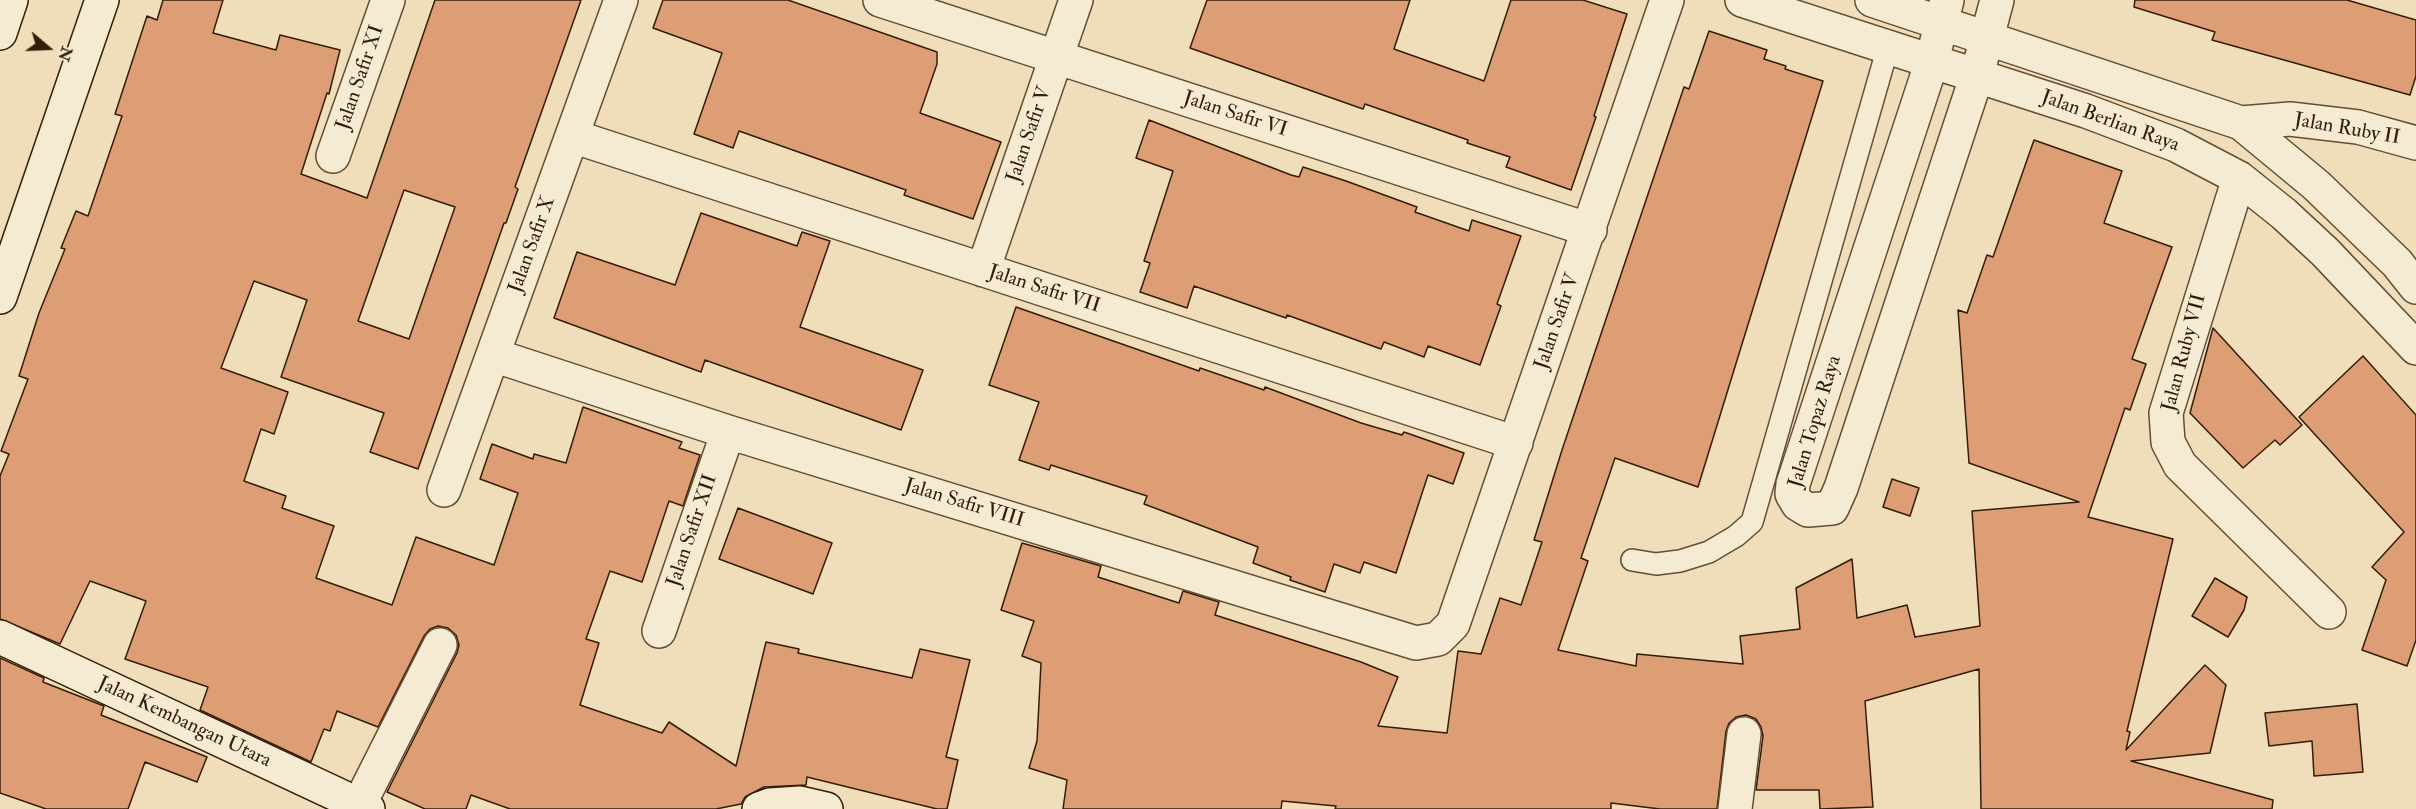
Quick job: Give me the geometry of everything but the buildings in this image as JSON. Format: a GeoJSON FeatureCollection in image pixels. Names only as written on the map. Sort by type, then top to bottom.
{"type":"FeatureCollection","features":[{"type":"Feature","properties":{"kind":"street"},"geometry":{"type":"LineString","coordinates":[[0,33],[11,0]]}},
{"type":"Feature","properties":{"kind":"street"},"geometry":{"type":"LineString","coordinates":[[0,297],[102,0]]}},
{"type":"Feature","properties":{"kind":"street","name":"Jalan Safir XI"},"geometry":{"type":"LineString","coordinates":[[333,156],[388,0]]}},
{"type":"Feature","properties":{"kind":"street","name":"Jalan Safir X"},"geometry":{"type":"LineString","coordinates":[[444,490],[621,0]]}},
{"type":"Feature","properties":{"kind":"street","name":"Jalan Safir VI"},"geometry":{"type":"LineString","coordinates":[[880,0],[1590,230]]}},
{"type":"Feature","properties":{"kind":"street","name":"Jalan Safir V"},"geometry":{"type":"LineString","coordinates":[[983,270],[1076,0]]}},
{"type":"Feature","properties":{"kind":"street","name":"Jalan Safir V"},"geometry":{"type":"LineString","coordinates":[[1438,639],[1453,624],[1667,0]]}},
{"type":"Feature","properties":{"kind":"street","name":"Jalan Berlian Raya"},"geometry":{"type":"LineString","coordinates":[[1742,0],[2086,111],[2176,145],[2239,178],[2284,214],[2325,252],[2416,348]]}},
{"type":"Feature","properties":{"kind":"street","name":"Jalan Berlian Raya"},"geometry":{"type":"LineString","coordinates":[[1872,0],[1945,12],[1988,38],[2241,123],[2316,185],[2397,263],[2416,287]]}},
{"type":"Feature","properties":{"kind":"street","name":"Jalan Topaz Raya"},"geometry":{"type":"LineString","coordinates":[[1945,12],[1932,61],[1793,484],[1792,494],[1798,504],[1808,510],[1832,508],[1841,488],[1977,75],[1997,0]]}},
{"type":"Feature","properties":{"kind":"street","name":"Jalan Ruby II"},"geometry":{"type":"LineString","coordinates":[[2241,123],[2290,119],[2358,127],[2416,142]]}},
{"type":"Feature","properties":{"kind":"street","name":"Jalan Safir VII"},"geometry":{"type":"LineString","coordinates":[[572,136],[1516,444]]}},
{"type":"Feature","properties":{"kind":"street","name":"Jalan Ruby VII"},"geometry":{"type":"LineString","coordinates":[[2239,178],[2166,413],[2168,442],[2180,465],[2329,612]]}},
{"type":"Feature","properties":{"kind":"street","name":"Jalan Safir VIII"},"geometry":{"type":"LineString","coordinates":[[493,354],[728,432],[1416,643],[1438,639]]}},
{"type":"Feature","properties":{"kind":"street","name":"Jalan Safir XII"},"geometry":{"type":"LineString","coordinates":[[659,630],[728,432]]}},
{"type":"Feature","properties":{"kind":"street","name":"Jalan Kembangan Utara"},"geometry":{"type":"LineString","coordinates":[[0,637],[364,807]]}},
{"type":"Feature","properties":{"kind":"street"},"geometry":{"type":"LineString","coordinates":[[364,807],[440,645]]}},
{"type":"Feature","properties":{"kind":"street"},"geometry":{"type":"LineString","coordinates":[[1736,809],[1744,734]]}},
{"type":"Feature","properties":{"kind":"street"},"geometry":{"type":"LineString","coordinates":[[759,809],[770,805],[800,803],[826,809]]}},
{"type":"Feature","properties":{"kind":"lane"},"geometry":{"type":"LineString","coordinates":[[1632,560],[1656,564],[1680,561],[1709,552],[1736,536],[1752,522],[1888,47]]}},
{"type":"Feature","properties":{"kind":"lane"},"geometry":{"type":"LineString","coordinates":[[1823,275],[1858,287]]}}]}
